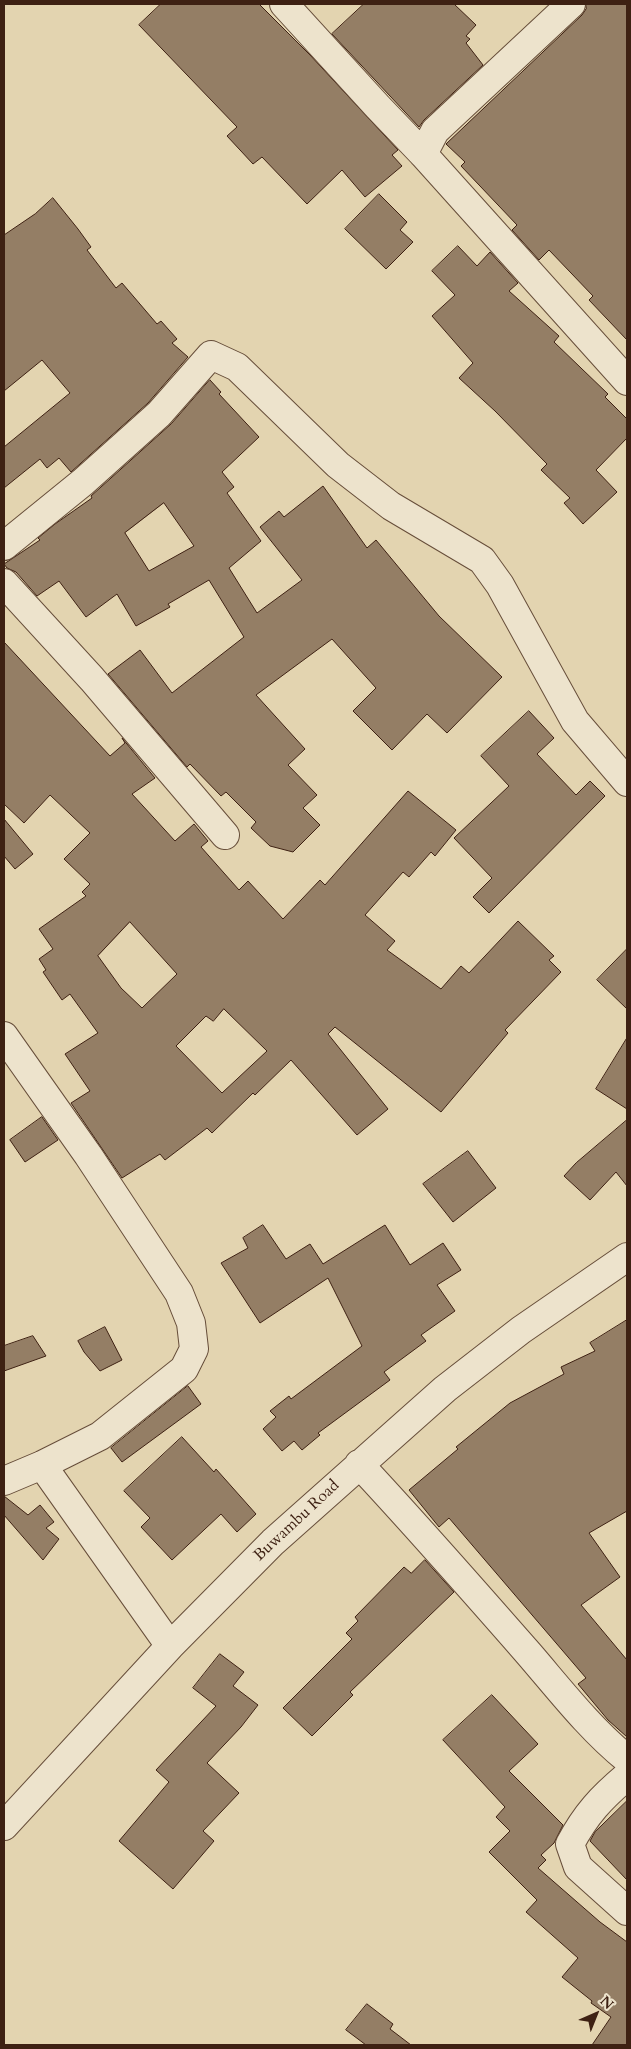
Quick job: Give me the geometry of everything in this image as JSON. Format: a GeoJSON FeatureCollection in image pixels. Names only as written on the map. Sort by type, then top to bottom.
{"type":"FeatureCollection","features":[{"type":"Feature","properties":{"kind":"street"},"geometry":{"type":"LineString","coordinates":[[284,4],[378,107],[424,154],[627,382]]}},
{"type":"Feature","properties":{"kind":"street"},"geometry":{"type":"LineString","coordinates":[[424,154],[435,131],[571,4]]}},
{"type":"Feature","properties":{"kind":"street"},"geometry":{"type":"LineString","coordinates":[[4,546],[82,482],[159,414],[211,356],[237,368],[338,465],[391,506],[482,560],[500,585],[575,721],[627,782]]}},
{"type":"Feature","properties":{"kind":"street"},"geometry":{"type":"LineString","coordinates":[[4,584],[92,680],[226,835]]}},
{"type":"Feature","properties":{"kind":"street"},"geometry":{"type":"LineString","coordinates":[[4,1036],[88,1155],[179,1293],[191,1323],[194,1349],[184,1369],[100,1436],[42,1465],[4,1480]]}},
{"type":"Feature","properties":{"kind":"street","name":"Buwambu Road"},"geometry":{"type":"LineString","coordinates":[[4,1826],[170,1646],[273,1542],[445,1388],[521,1330],[627,1257]]}},
{"type":"Feature","properties":{"kind":"street"},"geometry":{"type":"LineString","coordinates":[[359,1464],[426,1535],[553,1683],[610,1745],[627,1759]]}},
{"type":"Feature","properties":{"kind":"street"},"geometry":{"type":"LineString","coordinates":[[42,1465],[170,1646]]}},
{"type":"Feature","properties":{"kind":"street"},"geometry":{"type":"LineString","coordinates":[[627,1776],[605,1794],[583,1819],[570,1844],[578,1867],[627,1911]]}},
{"type":"Feature","properties":{"kind":"building"},"geometry":{"type":"Polygon","coordinates":[[[161,4],[259,4],[310,55],[398,150],[392,155],[402,166],[365,197],[342,170],[307,204],[262,157],[253,164],[227,136],[237,127],[139,25],[161,4]]]}},
{"type":"Feature","properties":{"kind":"building"},"geometry":{"type":"Polygon","coordinates":[[[364,4],[454,4],[476,25],[466,36],[470,39],[466,43],[483,65],[424,120],[419,127],[332,34],[364,4]]]}},
{"type":"Feature","properties":{"kind":"building"},"geometry":{"type":"Polygon","coordinates":[[[586,4],[627,4],[627,340],[589,300],[593,296],[549,250],[539,260],[512,230],[517,225],[461,166],[465,162],[446,144],[582,15],[586,9],[586,4]]]}},
{"type":"Feature","properties":{"kind":"building"},"geometry":{"type":"Polygon","coordinates":[[[379,194],[407,222],[400,230],[413,242],[386,269],[345,229],[379,194]]]}},
{"type":"Feature","properties":{"kind":"building"},"geometry":{"type":"Polygon","coordinates":[[[53,198],[91,247],[87,250],[116,288],[122,283],[157,324],[161,321],[177,339],[172,343],[188,357],[148,403],[71,472],[59,458],[47,468],[40,459],[4,488],[4,447],[70,393],[42,360],[4,391],[4,235],[35,214],[53,198]]]}},
{"type":"Feature","properties":{"kind":"building"},"geometry":{"type":"Polygon","coordinates":[[[458,246],[477,266],[490,252],[518,283],[509,291],[559,336],[554,342],[608,394],[605,397],[627,419],[627,438],[596,470],[617,492],[583,524],[564,503],[570,498],[541,470],[547,464],[495,411],[459,378],[473,363],[432,316],[455,295],[432,271],[458,246]]]}},
{"type":"Feature","properties":{"kind":"building"},"geometry":{"type":"Polygon","coordinates":[[[210,380],[221,392],[219,394],[259,437],[222,472],[234,487],[227,493],[261,541],[229,568],[257,613],[302,580],[260,527],[279,511],[284,517],[323,486],[367,548],[376,540],[439,616],[502,677],[447,733],[427,714],[392,750],[353,711],[376,688],[332,639],[256,695],[305,749],[288,765],[317,795],[303,808],[320,825],[293,852],[270,846],[251,828],[256,822],[226,792],[221,796],[190,764],[187,767],[108,674],[140,650],[172,693],[244,637],[209,580],[168,604],[170,607],[136,626],[117,594],[86,617],[59,581],[37,596],[16,572],[7,568],[4,564],[40,540],[38,538],[55,524],[92,498],[91,496],[171,424],[210,380]],[[164,503],[125,533],[149,571],[194,546],[164,503]]]}},
{"type":"Feature","properties":{"kind":"building"},"geometry":{"type":"Polygon","coordinates":[[[4,642],[110,756],[125,743],[122,738],[155,778],[132,794],[175,841],[194,824],[208,841],[201,847],[239,890],[248,881],[283,919],[320,880],[325,885],[408,791],[456,830],[435,856],[431,852],[409,877],[403,872],[365,915],[395,941],[387,950],[441,989],[461,966],[469,973],[518,921],[554,956],[549,960],[561,972],[505,1030],[508,1033],[441,1112],[335,1027],[328,1034],[388,1109],[357,1135],[291,1060],[255,1095],[253,1093],[212,1133],[207,1128],[165,1160],[160,1154],[122,1178],[71,1103],[90,1091],[65,1054],[98,1033],[70,994],[62,1000],[43,972],[46,970],[39,959],[53,949],[39,929],[86,896],[82,892],[90,884],[64,859],[90,833],[50,795],[24,823],[4,804],[4,642]],[[130,922],[98,956],[121,988],[142,1008],[177,974],[130,922]],[[224,1009],[213,1021],[206,1016],[176,1046],[222,1093],[267,1051],[224,1009]]]}},
{"type":"Feature","properties":{"kind":"building"},"geometry":{"type":"Polygon","coordinates":[[[529,711],[554,738],[537,754],[576,795],[590,781],[605,796],[489,913],[473,897],[492,878],[454,838],[509,786],[481,756],[529,711]]]}},
{"type":"Feature","properties":{"kind":"building"},"geometry":{"type":"Polygon","coordinates":[[[4,819],[33,854],[15,869],[4,856],[4,819]]]}},
{"type":"Feature","properties":{"kind":"building"},"geometry":{"type":"Polygon","coordinates":[[[627,949],[627,1009],[597,980],[627,949]]]}},
{"type":"Feature","properties":{"kind":"building"},"geometry":{"type":"Polygon","coordinates":[[[627,1038],[627,1109],[596,1089],[627,1038]]]}},
{"type":"Feature","properties":{"kind":"building"},"geometry":{"type":"Polygon","coordinates":[[[42,1117],[58,1140],[25,1162],[10,1140],[42,1117]]]}},
{"type":"Feature","properties":{"kind":"building"},"geometry":{"type":"Polygon","coordinates":[[[627,1120],[627,1186],[616,1172],[590,1200],[564,1176],[576,1163],[627,1120]]]}},
{"type":"Feature","properties":{"kind":"building"},"geometry":{"type":"Polygon","coordinates":[[[468,1151],[496,1188],[453,1222],[423,1184],[468,1151]]]}},
{"type":"Feature","properties":{"kind":"building"},"geometry":{"type":"Polygon","coordinates":[[[263,1225],[286,1259],[310,1244],[323,1264],[385,1225],[410,1265],[443,1243],[461,1270],[437,1285],[455,1311],[421,1335],[426,1341],[384,1372],[390,1380],[318,1433],[320,1435],[302,1450],[294,1441],[282,1451],[263,1429],[276,1417],[270,1411],[289,1396],[291,1399],[362,1346],[328,1278],[260,1323],[221,1263],[248,1248],[243,1238],[263,1225]]]}},
{"type":"Feature","properties":{"kind":"building"},"geometry":{"type":"Polygon","coordinates":[[[627,1320],[627,1511],[589,1533],[620,1577],[581,1605],[627,1660],[627,1737],[608,1720],[578,1684],[586,1678],[449,1518],[439,1527],[409,1490],[458,1449],[456,1447],[510,1403],[564,1374],[561,1367],[595,1351],[590,1343],[627,1320]]]}},
{"type":"Feature","properties":{"kind":"building"},"geometry":{"type":"Polygon","coordinates":[[[105,1327],[122,1360],[100,1371],[84,1352],[78,1341],[105,1327]]]}},
{"type":"Feature","properties":{"kind":"building"},"geometry":{"type":"Polygon","coordinates":[[[33,1336],[46,1356],[4,1371],[4,1346],[33,1336]]]}},
{"type":"Feature","properties":{"kind":"building"},"geometry":{"type":"Polygon","coordinates":[[[188,1386],[201,1404],[122,1462],[111,1448],[188,1386]]]}},
{"type":"Feature","properties":{"kind":"building"},"geometry":{"type":"Polygon","coordinates":[[[182,1437],[214,1472],[216,1469],[256,1514],[237,1532],[221,1514],[172,1560],[141,1527],[150,1518],[124,1491],[182,1437]]]}},
{"type":"Feature","properties":{"kind":"building"},"geometry":{"type":"Polygon","coordinates":[[[4,1496],[28,1515],[40,1505],[54,1522],[46,1528],[59,1539],[43,1560],[4,1515],[4,1496]]]}},
{"type":"Feature","properties":{"kind":"building"},"geometry":{"type":"Polygon","coordinates":[[[425,1560],[454,1592],[350,1692],[353,1695],[312,1736],[283,1708],[352,1639],[346,1633],[358,1621],[355,1617],[404,1567],[411,1573],[425,1560]]]}},
{"type":"Feature","properties":{"kind":"building"},"geometry":{"type":"Polygon","coordinates":[[[220,1654],[244,1672],[233,1686],[258,1705],[241,1727],[207,1763],[239,1793],[203,1831],[214,1841],[173,1889],[119,1841],[169,1782],[156,1770],[216,1706],[193,1688],[220,1654]]]}},
{"type":"Feature","properties":{"kind":"building"},"geometry":{"type":"Polygon","coordinates":[[[492,1695],[538,1744],[509,1771],[563,1825],[554,1843],[541,1855],[546,1860],[538,1868],[600,1922],[627,1942],[627,2045],[592,2045],[611,2017],[591,2003],[592,2001],[562,1977],[578,1958],[526,1912],[537,1900],[489,1852],[510,1831],[496,1817],[505,1807],[443,1740],[492,1695]]]}},
{"type":"Feature","properties":{"kind":"building"},"geometry":{"type":"Polygon","coordinates":[[[627,1801],[627,1880],[590,1841],[595,1832],[627,1801]]]}},
{"type":"Feature","properties":{"kind":"building"},"geometry":{"type":"Polygon","coordinates":[[[367,2004],[393,2024],[390,2029],[411,2045],[366,2045],[346,2030],[367,2004]]]}}]}
